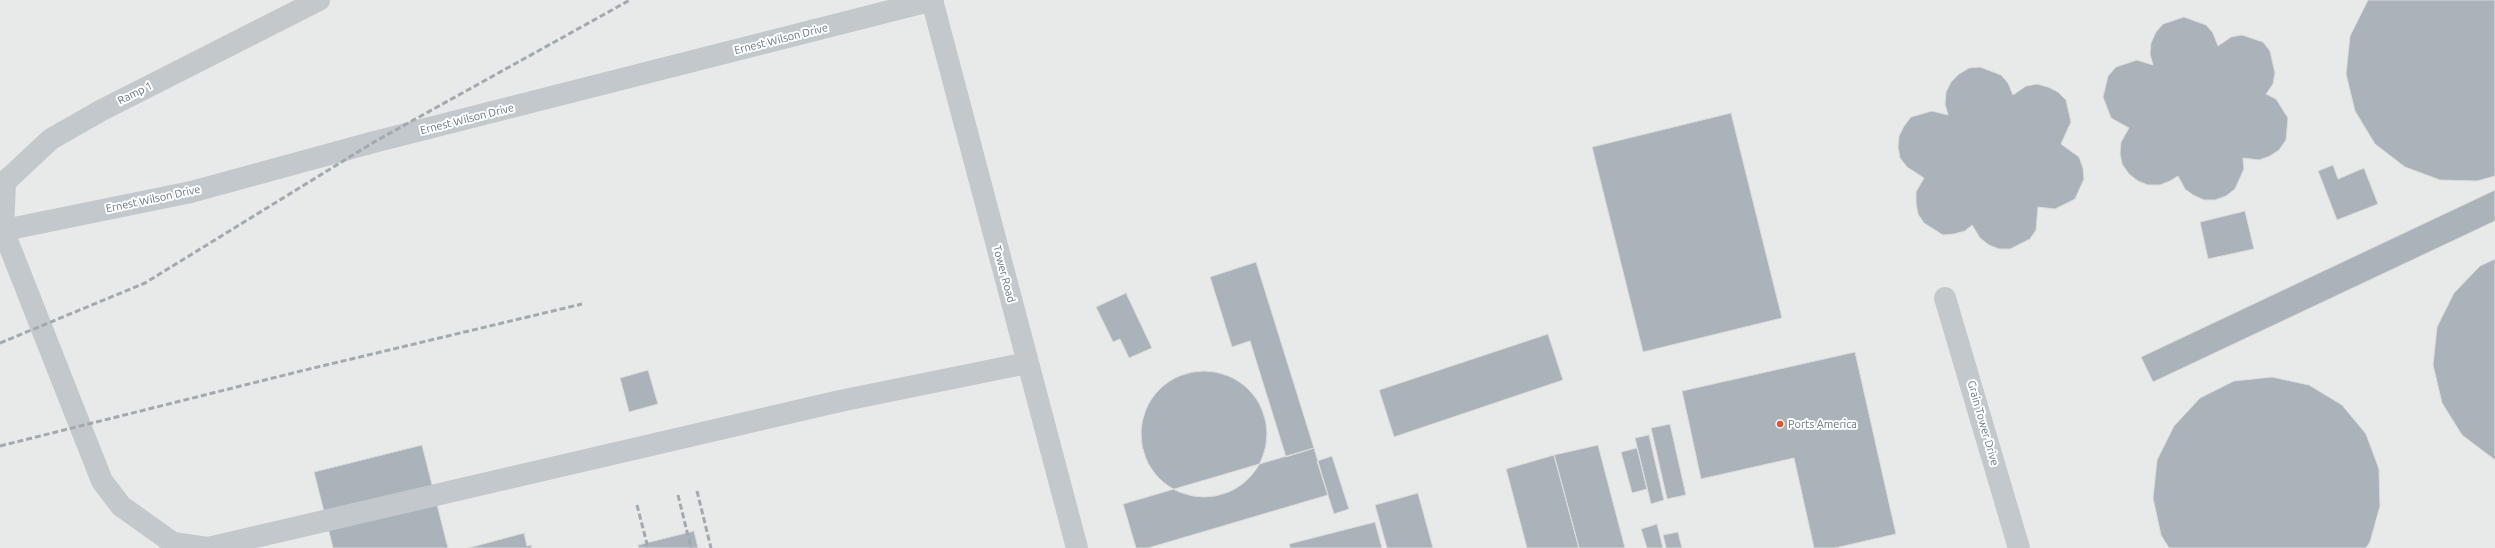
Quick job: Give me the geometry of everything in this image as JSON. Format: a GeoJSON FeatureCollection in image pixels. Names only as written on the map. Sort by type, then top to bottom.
{"type":"FeatureCollection","features":[{"type":"Feature","properties":{"kind":"lane","name":"Ramp 1"},"geometry":{"type":"LineString","coordinates":[[2,231],[5,182],[51,139],[102,110],[319,0]]}},
{"type":"Feature","properties":{"kind":"lane","name":"Ernest Wilson Drive"},"geometry":{"type":"LineString","coordinates":[[2,231],[190,192],[381,140],[932,0]]}},
{"type":"Feature","properties":{"kind":"lane","name":"Tower Road"},"geometry":{"type":"LineString","coordinates":[[932,0],[1077,548]]}},
{"type":"Feature","properties":{"kind":"lane"},"geometry":{"type":"LineString","coordinates":[[2,231],[102,481],[121,506],[173,543],[208,548],[840,402],[1027,363]]}},
{"type":"Feature","properties":{"kind":"lane","name":"Grain Tower Drive"},"geometry":{"type":"LineString","coordinates":[[1945,298],[2019,548]]}},
{"type":"Feature","properties":{"kind":"shaded area"},"geometry":{"type":"Polygon","coordinates":[[[0,0],[2495,0],[2495,548],[0,548],[0,0]]]}},
{"type":"Feature","properties":{"kind":"building"},"geometry":{"type":"Polygon","coordinates":[[[2368,0],[2495,0],[2495,176],[2477,181],[2440,180],[2405,167],[2375,144],[2355,111],[2346,74],[2350,36],[2368,0]]]}},
{"type":"Feature","properties":{"kind":"building"},"geometry":{"type":"Polygon","coordinates":[[[2184,17],[2206,25],[2213,33],[2218,46],[2231,37],[2242,35],[2263,42],[2270,51],[2275,73],[2273,84],[2266,94],[2276,99],[2288,118],[2286,140],[2279,150],[2270,156],[2259,160],[2243,158],[2244,169],[2235,189],[2226,196],[2215,200],[2204,200],[2193,195],[2185,189],[2178,176],[2160,185],[2148,185],[2138,181],[2129,174],[2122,164],[2120,153],[2121,142],[2129,128],[2111,118],[2103,97],[2108,76],[2116,67],[2137,60],[2153,65],[2150,54],[2151,43],[2156,32],[2163,24],[2184,17]]]}},
{"type":"Feature","properties":{"kind":"building"},"geometry":{"type":"Polygon","coordinates":[[[1980,67],[2001,75],[2008,83],[2013,95],[2026,86],[2037,84],[2058,92],[2066,100],[2071,122],[2061,144],[2079,157],[2083,168],[2084,179],[2075,199],[2055,209],[2038,207],[2036,230],[2030,239],[2010,249],[1999,249],[1989,245],[1980,238],[1972,225],[1965,231],[1943,235],[1924,223],[1918,214],[1916,192],[1924,178],[1907,167],[1900,158],[1898,147],[1899,136],[1911,117],[1932,111],[1948,115],[1945,104],[1946,92],[1951,82],[1959,74],[1969,68],[1980,67]]]}},
{"type":"Feature","properties":{"kind":"building"},"geometry":{"type":"Polygon","coordinates":[[[1731,113],[1782,318],[1643,352],[1592,147],[1731,113]]]}},
{"type":"Feature","properties":{"kind":"building"},"geometry":{"type":"Polygon","coordinates":[[[2333,165],[2338,179],[2364,168],[2378,204],[2337,220],[2318,171],[2333,165]]]}},
{"type":"Feature","properties":{"kind":"building"},"geometry":{"type":"Polygon","coordinates":[[[2495,190],[2495,221],[2153,382],[2141,357],[2495,190]]]}},
{"type":"Feature","properties":{"kind":"building"},"geometry":{"type":"Polygon","coordinates":[[[2245,211],[2254,249],[2208,259],[2200,222],[2245,211]]]}},
{"type":"Feature","properties":{"kind":"building"},"geometry":{"type":"Polygon","coordinates":[[[2495,259],[2495,460],[2462,435],[2442,403],[2433,365],[2437,327],[2454,293],[2480,266],[2495,259]]]}},
{"type":"Feature","properties":{"kind":"building"},"geometry":{"type":"Polygon","coordinates":[[[1256,262],[1314,448],[1286,457],[1250,341],[1232,347],[1210,277],[1256,262]]]}},
{"type":"Feature","properties":{"kind":"building"},"geometry":{"type":"Polygon","coordinates":[[[1126,293],[1152,348],[1129,358],[1120,339],[1113,342],[1096,307],[1126,293]]]}},
{"type":"Feature","properties":{"kind":"building"},"geometry":{"type":"Polygon","coordinates":[[[1548,334],[1563,380],[1394,437],[1379,390],[1548,334]]]}},
{"type":"Feature","properties":{"kind":"building","name":"Ports America"},"geometry":{"type":"Polygon","coordinates":[[[1855,352],[1896,534],[1835,548],[1814,548],[1794,458],[1701,479],[1682,391],[1855,352]]]}},
{"type":"Feature","properties":{"kind":"building"},"geometry":{"type":"Polygon","coordinates":[[[648,370],[658,404],[629,412],[620,378],[648,370]]]}},
{"type":"Feature","properties":{"kind":"building"},"geometry":{"type":"Polygon","coordinates":[[[1204,371],[1228,376],[1239,382],[1252,394],[1262,410],[1267,434],[1262,458],[1256,469],[1244,482],[1228,492],[1204,497],[1180,492],[1169,486],[1156,474],[1146,458],[1141,434],[1146,410],[1152,399],[1164,386],[1180,376],[1204,371]]]}},
{"type":"Feature","properties":{"kind":"building"},"geometry":{"type":"Polygon","coordinates":[[[2272,377],[2309,385],[2342,405],[2366,434],[2379,469],[2380,506],[2370,542],[2366,548],[2169,548],[2161,535],[2153,498],[2157,460],[2174,426],[2200,398],[2234,381],[2272,377]]]}},
{"type":"Feature","properties":{"kind":"building"},"geometry":{"type":"Polygon","coordinates":[[[1670,424],[1686,495],[1667,499],[1651,428],[1670,424]]]}},
{"type":"Feature","properties":{"kind":"building"},"geometry":{"type":"Polygon","coordinates":[[[1649,435],[1664,500],[1651,504],[1635,438],[1649,435]]]}},
{"type":"Feature","properties":{"kind":"building"},"geometry":{"type":"Polygon","coordinates":[[[422,445],[448,548],[333,548],[314,472],[422,445]]]}},
{"type":"Feature","properties":{"kind":"building"},"geometry":{"type":"Polygon","coordinates":[[[1598,445],[1625,548],[1579,548],[1554,455],[1598,445]]]}},
{"type":"Feature","properties":{"kind":"building"},"geometry":{"type":"Polygon","coordinates":[[[1314,448],[1328,495],[1148,548],[1136,548],[1123,504],[1314,448]]]}},
{"type":"Feature","properties":{"kind":"building"},"geometry":{"type":"Polygon","coordinates":[[[1637,448],[1647,489],[1632,493],[1621,452],[1637,448]]]}},
{"type":"Feature","properties":{"kind":"building"},"geometry":{"type":"Polygon","coordinates":[[[1554,455],[1579,548],[1527,548],[1506,469],[1554,455]]]}},
{"type":"Feature","properties":{"kind":"building"},"geometry":{"type":"Polygon","coordinates":[[[1332,456],[1349,509],[1334,514],[1317,461],[1332,456]]]}},
{"type":"Feature","properties":{"kind":"building"},"geometry":{"type":"Polygon","coordinates":[[[1418,493],[1433,548],[1387,548],[1375,505],[1418,493]]]}},
{"type":"Feature","properties":{"kind":"building"},"geometry":{"type":"Polygon","coordinates":[[[1375,522],[1382,548],[1290,548],[1289,544],[1375,522]]]}},
{"type":"Feature","properties":{"kind":"building"},"geometry":{"type":"Polygon","coordinates":[[[1657,524],[1663,548],[1647,548],[1641,529],[1657,524]]]}},
{"type":"Feature","properties":{"kind":"building"},"geometry":{"type":"Polygon","coordinates":[[[694,531],[698,548],[639,548],[638,545],[694,531]]]}},
{"type":"Feature","properties":{"kind":"building"},"geometry":{"type":"Polygon","coordinates":[[[1678,532],[1682,548],[1666,548],[1663,535],[1678,532]]]}},
{"type":"Feature","properties":{"kind":"building"},"geometry":{"type":"Polygon","coordinates":[[[524,533],[527,546],[531,545],[532,548],[468,548],[524,533]]]}},
{"type":"Feature","properties":{"kind":"railway"},"geometry":{"type":"LineString","coordinates":[[0,343],[145,283],[374,142],[630,0]]}},
{"type":"Feature","properties":{"kind":"railway"},"geometry":{"type":"LineString","coordinates":[[0,446],[301,371],[582,304]]}},
{"type":"Feature","properties":{"kind":"railway"},"geometry":{"type":"LineString","coordinates":[[697,491],[711,548]]}},
{"type":"Feature","properties":{"kind":"railway"},"geometry":{"type":"LineString","coordinates":[[678,495],[691,548]]}},
{"type":"Feature","properties":{"kind":"railway"},"geometry":{"type":"LineString","coordinates":[[637,505],[648,548]]}},
{"type":"Feature","properties":{"kind":"place","name":"Ports America"},"geometry":{"type":"Point","coordinates":[1780,424]}}]}
